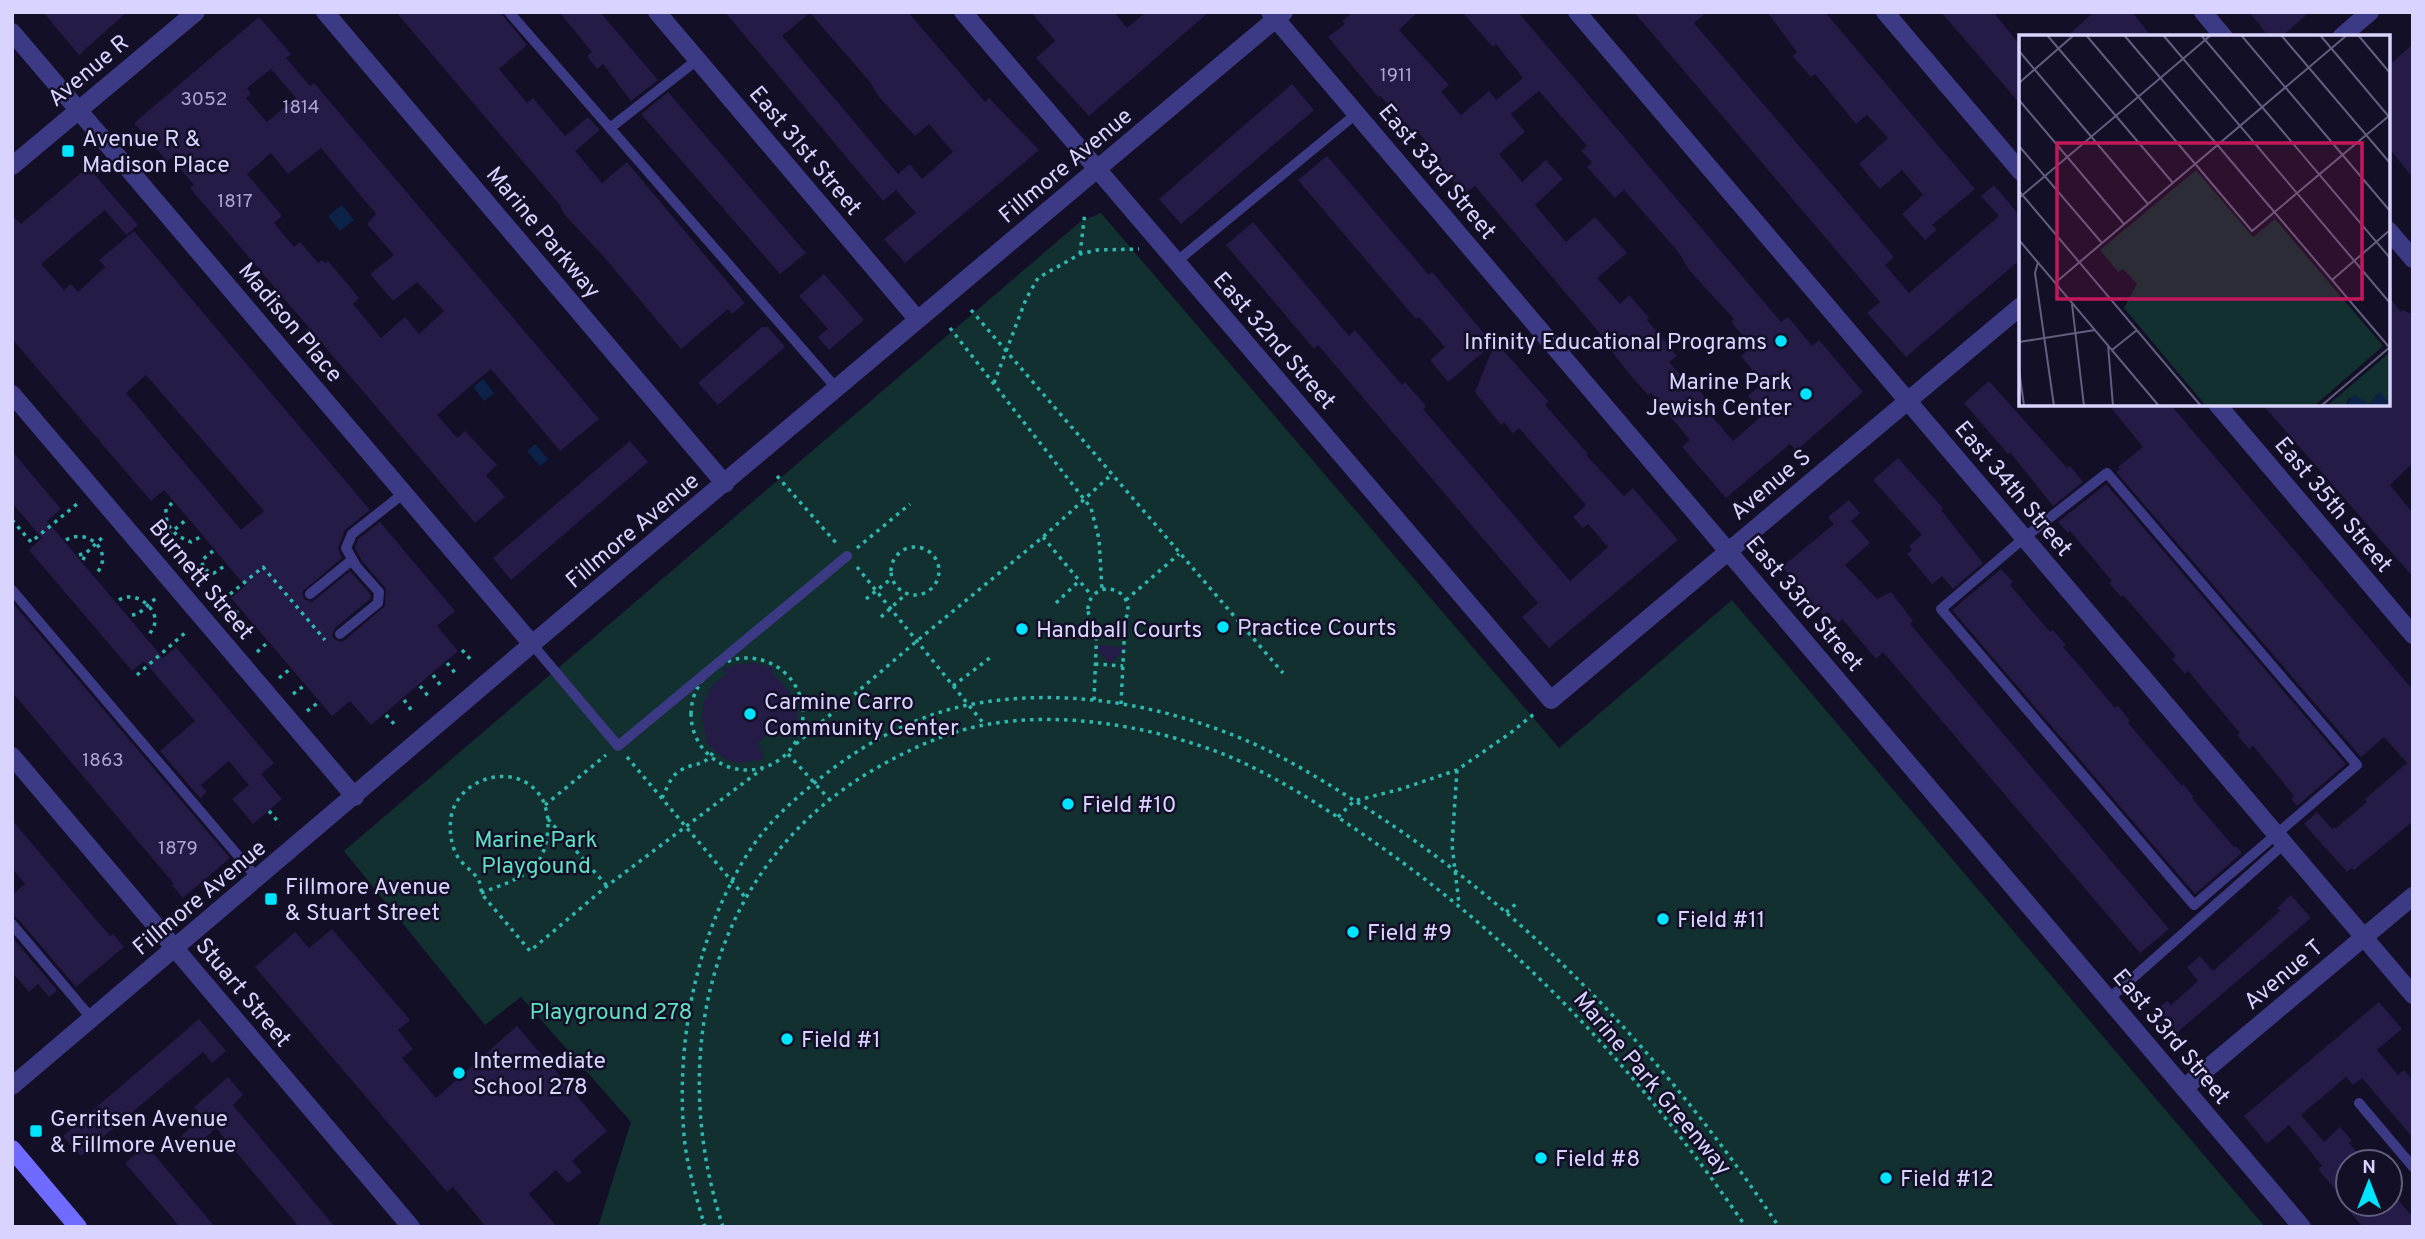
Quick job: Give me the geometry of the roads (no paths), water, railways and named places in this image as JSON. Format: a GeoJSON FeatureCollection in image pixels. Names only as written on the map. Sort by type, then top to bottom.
{"type":"FeatureCollection","features":[{"type":"Feature","properties":{"kind":"main road"},"geometry":{"type":"LineString","coordinates":[[12,1149],[78,1227]]}},
{"type":"Feature","properties":{"kind":"street","name":"Avenue R"},"geometry":{"type":"LineString","coordinates":[[12,166],[78,108],[196,12]]}},
{"type":"Feature","properties":{"kind":"street","name":"Marine Parkway"},"geometry":{"type":"LineString","coordinates":[[325,12],[725,484]]}},
{"type":"Feature","properties":{"kind":"street","name":"East 31st Street"},"geometry":{"type":"LineString","coordinates":[[657,12],[918,320]]}},
{"type":"Feature","properties":{"kind":"street","name":"East 32nd Street"},"geometry":{"type":"LineString","coordinates":[[964,12],[1551,700]]}},
{"type":"Feature","properties":{"kind":"street","name":"East 34th Street"},"geometry":{"type":"LineString","coordinates":[[1577,12],[2413,995]]}},
{"type":"Feature","properties":{"kind":"street"},"geometry":{"type":"LineString","coordinates":[[1885,12],[2019,170]]}},
{"type":"Feature","properties":{"kind":"street"},"geometry":{"type":"LineString","coordinates":[[2203,12],[2222,35]]}},
{"type":"Feature","properties":{"kind":"street"},"geometry":{"type":"LineString","coordinates":[[2343,35],[2370,12]]}},
{"type":"Feature","properties":{"kind":"street","name":"Fillmore Avenue"},"geometry":{"type":"LineString","coordinates":[[12,1086],[532,644],[1097,170],[1277,14]]}},
{"type":"Feature","properties":{"kind":"street","name":"East 33rd Street"},"geometry":{"type":"LineString","coordinates":[[1277,14],[1356,114],[2302,1227]]}},
{"type":"Feature","properties":{"kind":"street","name":"Madison Place"},"geometry":{"type":"LineString","coordinates":[[12,32],[532,644]]}},
{"type":"Feature","properties":{"kind":"street"},"geometry":{"type":"LineString","coordinates":[[2390,232],[2413,259]]}},
{"type":"Feature","properties":{"kind":"street","name":"Avenue S"},"geometry":{"type":"LineString","coordinates":[[1551,700],[2019,308]]}},
{"type":"Feature","properties":{"kind":"street","name":"Burnett Street"},"geometry":{"type":"LineString","coordinates":[[12,394],[355,797]]}},
{"type":"Feature","properties":{"kind":"street","name":"East 35th Street"},"geometry":{"type":"LineString","coordinates":[[2219,406],[2413,635]]}},
{"type":"Feature","properties":{"kind":"street","name":"Stuart Street"},"geometry":{"type":"LineString","coordinates":[[12,756],[411,1227]]}},
{"type":"Feature","properties":{"kind":"street","name":"Avenue T"},"geometry":{"type":"LineString","coordinates":[[2184,1088],[2413,896]]}},
{"type":"Feature","properties":{"kind":"lane"},"geometry":{"type":"LineString","coordinates":[[509,12],[837,389]]}},
{"type":"Feature","properties":{"kind":"lane"},"geometry":{"type":"LineString","coordinates":[[610,128],[697,60]]}},
{"type":"Feature","properties":{"kind":"lane"},"geometry":{"type":"LineString","coordinates":[[1176,262],[1356,114]]}},
{"type":"Feature","properties":{"kind":"lane"},"geometry":{"type":"LineString","coordinates":[[2109,999],[2280,839],[2357,765],[2107,473],[2024,538],[1941,609],[2194,905],[2280,839]]}},
{"type":"Feature","properties":{"kind":"lane"},"geometry":{"type":"LineString","coordinates":[[340,634],[378,603],[379,592],[356,566],[346,548],[352,534],[404,493]]}},
{"type":"Feature","properties":{"kind":"lane"},"geometry":{"type":"LineString","coordinates":[[532,644],[618,746],[847,556]]}},
{"type":"Feature","properties":{"kind":"lane"},"geometry":{"type":"LineString","coordinates":[[310,594],[352,559]]}},
{"type":"Feature","properties":{"kind":"lane"},"geometry":{"type":"LineString","coordinates":[[12,590],[258,879]]}},
{"type":"Feature","properties":{"kind":"lane"},"geometry":{"type":"LineString","coordinates":[[12,924],[92,1019]]}},
{"type":"Feature","properties":{"kind":"lane"},"geometry":{"type":"LineString","coordinates":[[2359,1103],[2413,1167]]}},
{"type":"Feature","properties":{"kind":"water"},"geometry":{"type":"Polygon","coordinates":[[[342,205],[354,220],[340,231],[328,216],[342,205]]]}},
{"type":"Feature","properties":{"kind":"water"},"geometry":{"type":"Polygon","coordinates":[[[483,379],[494,393],[484,401],[473,387],[483,379]]]}},
{"type":"Feature","properties":{"kind":"water"},"geometry":{"type":"Polygon","coordinates":[[[535,444],[548,459],[540,466],[527,451],[535,444]]]}},
{"type":"Feature","properties":{"kind":"place","name":"Avenue R & Madison Place"},"geometry":{"type":"Point","coordinates":[68,151]}},
{"type":"Feature","properties":{"kind":"place","name":"Infinity Educational Programs"},"geometry":{"type":"Point","coordinates":[1781,341]}},
{"type":"Feature","properties":{"kind":"place","name":"Marine Park Jewish Center"},"geometry":{"type":"Point","coordinates":[1806,394]}},
{"type":"Feature","properties":{"kind":"place","name":"Practice Courts"},"geometry":{"type":"Point","coordinates":[1223,627]}},
{"type":"Feature","properties":{"kind":"place","name":"Handball Courts"},"geometry":{"type":"Point","coordinates":[1022,629]}},
{"type":"Feature","properties":{"kind":"place","name":"Carmine Carro Community Center"},"geometry":{"type":"Point","coordinates":[750,714]}},
{"type":"Feature","properties":{"kind":"place","name":"Field #10"},"geometry":{"type":"Point","coordinates":[1068,804]}},
{"type":"Feature","properties":{"kind":"place","name":"Fillmore Avenue & Stuart Street"},"geometry":{"type":"Point","coordinates":[271,899]}},
{"type":"Feature","properties":{"kind":"place","name":"Field #11"},"geometry":{"type":"Point","coordinates":[1663,919]}},
{"type":"Feature","properties":{"kind":"place","name":"Field #9"},"geometry":{"type":"Point","coordinates":[1353,932]}},
{"type":"Feature","properties":{"kind":"place","name":"Field #1"},"geometry":{"type":"Point","coordinates":[787,1039]}},
{"type":"Feature","properties":{"kind":"place","name":"Intermediate School 278"},"geometry":{"type":"Point","coordinates":[459,1073]}},
{"type":"Feature","properties":{"kind":"place","name":"Gerritsen Avenue & Fillmore Avenue"},"geometry":{"type":"Point","coordinates":[36,1131]}},
{"type":"Feature","properties":{"kind":"place","name":"Field #8"},"geometry":{"type":"Point","coordinates":[1541,1158]}},
{"type":"Feature","properties":{"kind":"place","name":"Field #12"},"geometry":{"type":"Point","coordinates":[1886,1178]}},
{"type":"Feature","properties":{"kind":"park label","name":"Marine Park Playgound"},"geometry":{"type":"Point","coordinates":[536,852]}},
{"type":"Feature","properties":{"kind":"park label","name":"Playground 278"},"geometry":{"type":"Point","coordinates":[611,1011]}}]}
